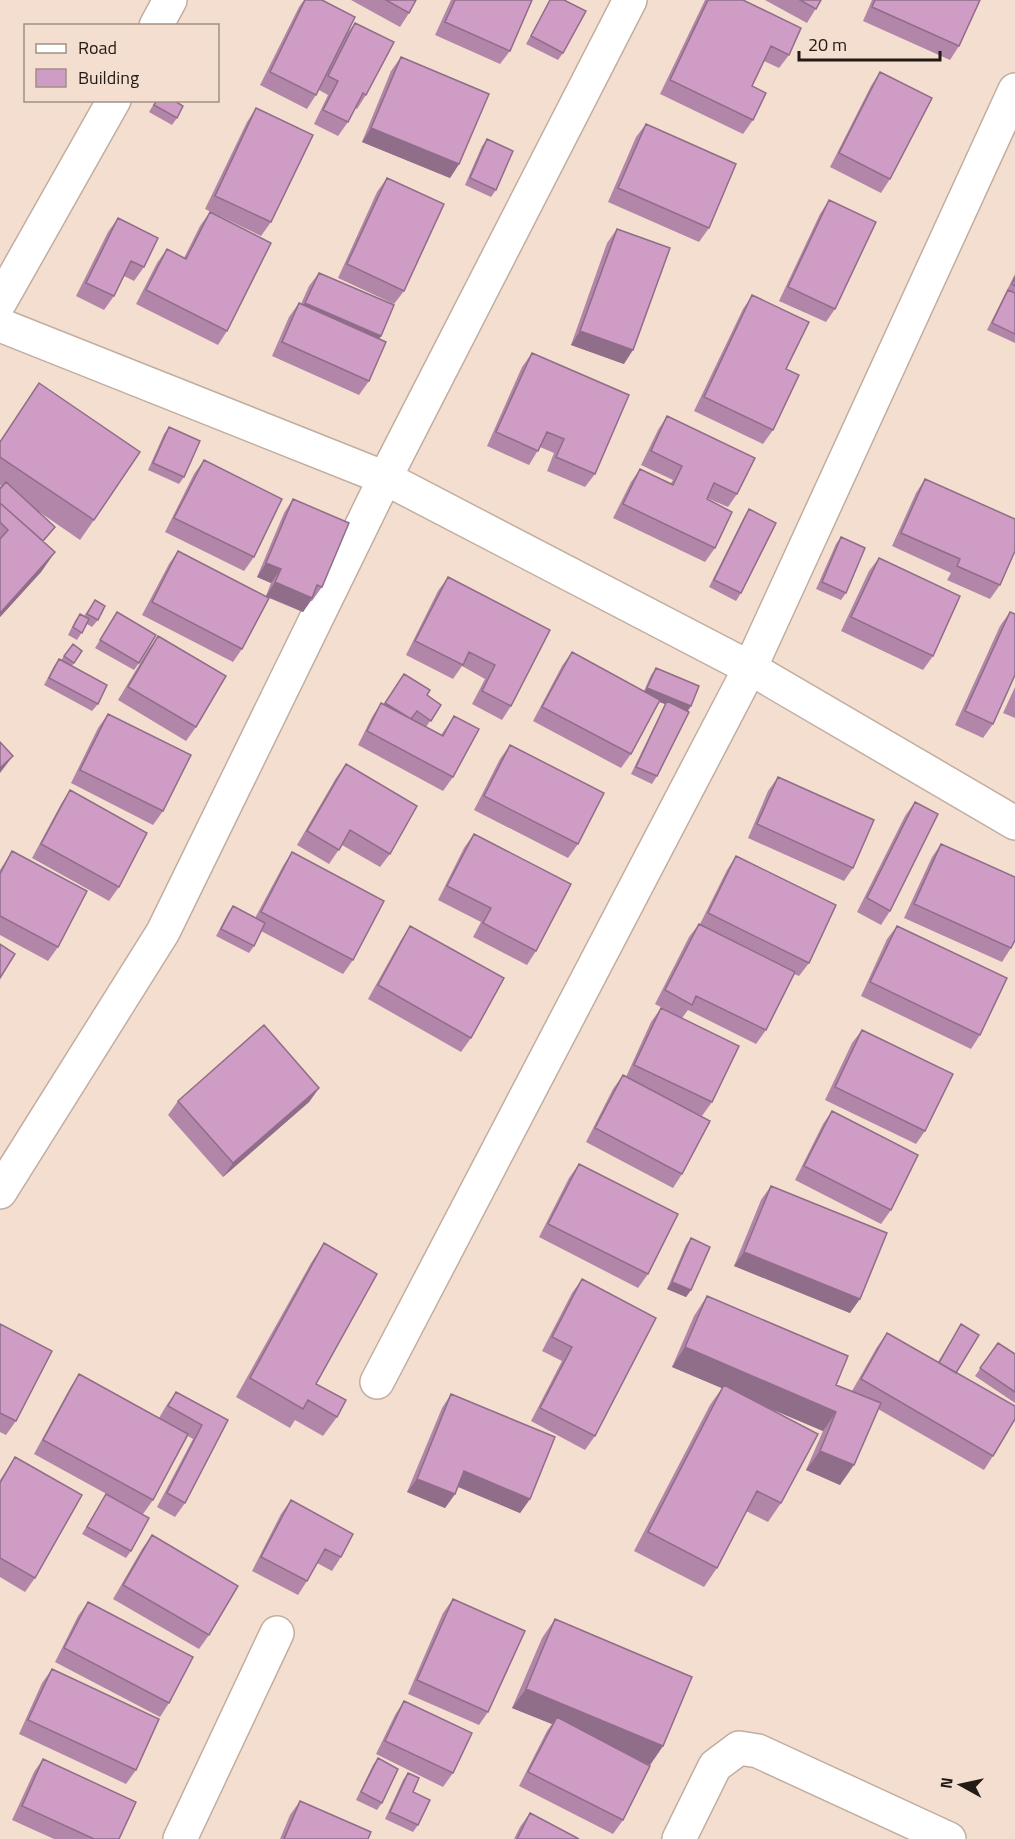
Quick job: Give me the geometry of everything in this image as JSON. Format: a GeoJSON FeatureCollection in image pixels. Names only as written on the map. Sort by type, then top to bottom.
{"type":"FeatureCollection","features":[{"type":"Feature","properties":{"kind":"street"},"geometry":{"type":"LineString","coordinates":[[157,24],[170,0]]}},
{"type":"Feature","properties":{"kind":"street"},"geometry":{"type":"LineString","coordinates":[[0,1192],[163,932],[385,478],[630,0]]}},
{"type":"Feature","properties":{"kind":"street"},"geometry":{"type":"LineString","coordinates":[[377,1382],[750,668],[1015,90]]}},
{"type":"Feature","properties":{"kind":"street"},"geometry":{"type":"LineString","coordinates":[[0,303],[113,102]]}},
{"type":"Feature","properties":{"kind":"street"},"geometry":{"type":"LineString","coordinates":[[0,325],[385,478],[750,668],[1015,823]]}},
{"type":"Feature","properties":{"kind":"street"},"geometry":{"type":"LineString","coordinates":[[180,1839],[278,1633]]}},
{"type":"Feature","properties":{"kind":"street"},"geometry":{"type":"LineString","coordinates":[[679,1839],[715,1766],[739,1748],[758,1751],[949,1839]]}},
{"type":"Feature","properties":{"kind":"building"},"geometry":{"type":"Polygon","coordinates":[[[305,0],[322,0],[355,17],[316,95],[270,72],[305,0]]]}},
{"type":"Feature","properties":{"kind":"building"},"geometry":{"type":"Polygon","coordinates":[[[386,0],[416,0],[409,13],[386,0]]]}},
{"type":"Feature","properties":{"kind":"building"},"geometry":{"type":"Polygon","coordinates":[[[455,0],[532,0],[510,51],[445,22],[455,0]]]}},
{"type":"Feature","properties":{"kind":"building"},"geometry":{"type":"Polygon","coordinates":[[[550,0],[564,0],[586,11],[563,53],[531,36],[550,0]]]}},
{"type":"Feature","properties":{"kind":"building"},"geometry":{"type":"Polygon","coordinates":[[[708,0],[743,0],[801,28],[789,55],[771,46],[752,86],[766,93],[753,120],[670,80],[708,0]]]}},
{"type":"Feature","properties":{"kind":"building"},"geometry":{"type":"Polygon","coordinates":[[[800,0],[821,0],[816,9],[800,0]]]}},
{"type":"Feature","properties":{"kind":"building"},"geometry":{"type":"Polygon","coordinates":[[[875,0],[980,0],[959,46],[872,7],[875,0]]]}},
{"type":"Feature","properties":{"kind":"building"},"geometry":{"type":"Polygon","coordinates":[[[355,23],[394,42],[366,95],[363,93],[348,122],[323,110],[338,81],[328,76],[355,23]]]}},
{"type":"Feature","properties":{"kind":"building"},"geometry":{"type":"Polygon","coordinates":[[[401,57],[489,94],[459,164],[371,128],[401,57]]]}},
{"type":"Feature","properties":{"kind":"building"},"geometry":{"type":"Polygon","coordinates":[[[880,72],[932,98],[890,179],[839,153],[880,72]]]}},
{"type":"Feature","properties":{"kind":"building"},"geometry":{"type":"Polygon","coordinates":[[[156,102],[176,102],[183,106],[177,118],[154,105],[156,102]]]}},
{"type":"Feature","properties":{"kind":"building"},"geometry":{"type":"Polygon","coordinates":[[[256,108],[313,135],[271,222],[215,196],[256,108]]]}},
{"type":"Feature","properties":{"kind":"building"},"geometry":{"type":"Polygon","coordinates":[[[646,124],[736,164],[709,228],[618,188],[646,124]]]}},
{"type":"Feature","properties":{"kind":"building"},"geometry":{"type":"Polygon","coordinates":[[[487,139],[513,151],[496,190],[470,178],[487,139]]]}},
{"type":"Feature","properties":{"kind":"building"},"geometry":{"type":"Polygon","coordinates":[[[387,178],[444,204],[404,291],[347,264],[387,178]]]}},
{"type":"Feature","properties":{"kind":"building"},"geometry":{"type":"Polygon","coordinates":[[[829,200],[876,222],[835,309],[788,287],[829,200]]]}},
{"type":"Feature","properties":{"kind":"building"},"geometry":{"type":"Polygon","coordinates":[[[210,212],[271,243],[227,331],[146,290],[167,249],[186,259],[210,212]]]}},
{"type":"Feature","properties":{"kind":"building"},"geometry":{"type":"Polygon","coordinates":[[[118,218],[158,238],[144,267],[131,261],[114,296],[86,283],[118,218]]]}},
{"type":"Feature","properties":{"kind":"building"},"geometry":{"type":"Polygon","coordinates":[[[617,229],[670,248],[633,350],[580,331],[617,229]]]}},
{"type":"Feature","properties":{"kind":"building"},"geometry":{"type":"Polygon","coordinates":[[[319,273],[394,305],[381,336],[305,303],[319,273]]]}},
{"type":"Feature","properties":{"kind":"building"},"geometry":{"type":"Polygon","coordinates":[[[1008,290],[1015,293],[1015,334],[992,323],[1008,290]]]}},
{"type":"Feature","properties":{"kind":"building"},"geometry":{"type":"Polygon","coordinates":[[[752,295],[809,322],[786,369],[799,375],[773,430],[704,397],[752,295]]]}},
{"type":"Feature","properties":{"kind":"building"},"geometry":{"type":"Polygon","coordinates":[[[299,303],[386,342],[369,381],[282,342],[299,303]]]}},
{"type":"Feature","properties":{"kind":"building"},"geometry":{"type":"Polygon","coordinates":[[[532,353],[629,395],[595,474],[556,457],[564,439],[547,432],[538,451],[496,432],[532,353]]]}},
{"type":"Feature","properties":{"kind":"building"},"geometry":{"type":"Polygon","coordinates":[[[39,383],[140,452],[94,520],[0,457],[0,442],[39,383]]]}},
{"type":"Feature","properties":{"kind":"building"},"geometry":{"type":"Polygon","coordinates":[[[667,416],[755,458],[737,494],[714,483],[707,499],[732,512],[715,548],[623,504],[640,469],[673,485],[682,466],[651,451],[667,416]]]}},
{"type":"Feature","properties":{"kind":"building"},"geometry":{"type":"Polygon","coordinates":[[[169,427],[200,441],[184,477],[153,463],[169,427]]]}},
{"type":"Feature","properties":{"kind":"building"},"geometry":{"type":"Polygon","coordinates":[[[204,460],[282,499],[254,557],[174,518],[204,460]]]}},
{"type":"Feature","properties":{"kind":"building"},"geometry":{"type":"Polygon","coordinates":[[[925,479],[1015,519],[1015,551],[1000,585],[957,566],[960,559],[901,533],[925,479]]]}},
{"type":"Feature","properties":{"kind":"building"},"geometry":{"type":"Polygon","coordinates":[[[6,482],[55,527],[43,541],[0,503],[0,487],[6,482]]]}},
{"type":"Feature","properties":{"kind":"building"},"geometry":{"type":"Polygon","coordinates":[[[293,499],[349,523],[322,587],[317,585],[312,598],[275,582],[281,569],[266,563],[293,499]]]}},
{"type":"Feature","properties":{"kind":"building"},"geometry":{"type":"Polygon","coordinates":[[[0,503],[55,552],[0,613],[0,539],[8,530],[0,522],[0,503]]]}},
{"type":"Feature","properties":{"kind":"building"},"geometry":{"type":"Polygon","coordinates":[[[749,509],[776,523],[741,593],[714,580],[749,509]]]}},
{"type":"Feature","properties":{"kind":"building"},"geometry":{"type":"Polygon","coordinates":[[[841,537],[865,548],[846,593],[822,582],[841,537]]]}},
{"type":"Feature","properties":{"kind":"building"},"geometry":{"type":"Polygon","coordinates":[[[178,551],[269,598],[242,649],[152,602],[178,551]]]}},
{"type":"Feature","properties":{"kind":"building"},"geometry":{"type":"Polygon","coordinates":[[[879,558],[960,596],[933,656],[851,617],[879,558]]]}},
{"type":"Feature","properties":{"kind":"building"},"geometry":{"type":"Polygon","coordinates":[[[448,577],[550,630],[511,706],[482,691],[495,665],[469,652],[463,665],[415,641],[448,577]]]}},
{"type":"Feature","properties":{"kind":"building"},"geometry":{"type":"Polygon","coordinates":[[[95,600],[105,606],[98,620],[87,614],[95,600]]]}},
{"type":"Feature","properties":{"kind":"building"},"geometry":{"type":"Polygon","coordinates":[[[117,612],[156,635],[139,663],[100,640],[117,612]]]}},
{"type":"Feature","properties":{"kind":"building"},"geometry":{"type":"Polygon","coordinates":[[[1010,612],[1015,614],[1015,675],[993,724],[965,711],[1010,612]]]}},
{"type":"Feature","properties":{"kind":"building"},"geometry":{"type":"Polygon","coordinates":[[[80,614],[89,619],[82,633],[73,627],[80,614]]]}},
{"type":"Feature","properties":{"kind":"building"},"geometry":{"type":"Polygon","coordinates":[[[158,636],[226,676],[196,727],[128,687],[158,636]]]}},
{"type":"Feature","properties":{"kind":"building"},"geometry":{"type":"Polygon","coordinates":[[[73,644],[82,651],[74,663],[64,656],[73,644]]]}},
{"type":"Feature","properties":{"kind":"building"},"geometry":{"type":"Polygon","coordinates":[[[572,652],[660,700],[631,754],[542,707],[572,652]]]}},
{"type":"Feature","properties":{"kind":"building"},"geometry":{"type":"Polygon","coordinates":[[[59,659],[107,685],[98,704],[49,678],[59,659]]]}},
{"type":"Feature","properties":{"kind":"building"},"geometry":{"type":"Polygon","coordinates":[[[656,668],[699,686],[691,706],[647,688],[656,668]]]}},
{"type":"Feature","properties":{"kind":"building"},"geometry":{"type":"Polygon","coordinates":[[[404,674],[430,690],[427,695],[441,705],[431,721],[417,711],[411,719],[385,703],[404,674]]]}},
{"type":"Feature","properties":{"kind":"building"},"geometry":{"type":"Polygon","coordinates":[[[667,701],[689,712],[657,776],[636,767],[667,701]]]}},
{"type":"Feature","properties":{"kind":"building"},"geometry":{"type":"Polygon","coordinates":[[[381,703],[443,736],[454,716],[479,729],[453,777],[367,731],[381,703]]]}},
{"type":"Feature","properties":{"kind":"building"},"geometry":{"type":"Polygon","coordinates":[[[108,714],[191,755],[163,811],[80,770],[108,714]]]}},
{"type":"Feature","properties":{"kind":"building"},"geometry":{"type":"Polygon","coordinates":[[[0,742],[13,756],[0,768],[0,742]]]}},
{"type":"Feature","properties":{"kind":"building"},"geometry":{"type":"Polygon","coordinates":[[[510,745],[604,793],[578,844],[484,796],[510,745]]]}},
{"type":"Feature","properties":{"kind":"building"},"geometry":{"type":"Polygon","coordinates":[[[346,764],[417,806],[390,854],[350,830],[339,850],[307,831],[346,764]]]}},
{"type":"Feature","properties":{"kind":"building"},"geometry":{"type":"Polygon","coordinates":[[[778,777],[874,820],[853,868],[757,824],[778,777]]]}},
{"type":"Feature","properties":{"kind":"building"},"geometry":{"type":"Polygon","coordinates":[[[70,790],[147,833],[119,887],[41,844],[70,790]]]}},
{"type":"Feature","properties":{"kind":"building"},"geometry":{"type":"Polygon","coordinates":[[[915,802],[938,814],[890,911],[867,898],[915,802]]]}},
{"type":"Feature","properties":{"kind":"building"},"geometry":{"type":"Polygon","coordinates":[[[474,834],[571,884],[536,951],[483,923],[491,908],[447,886],[474,834]]]}},
{"type":"Feature","properties":{"kind":"building"},"geometry":{"type":"Polygon","coordinates":[[[941,844],[1015,877],[1015,940],[1011,948],[914,904],[941,844]]]}},
{"type":"Feature","properties":{"kind":"building"},"geometry":{"type":"Polygon","coordinates":[[[12,851],[87,891],[58,947],[0,916],[0,874],[12,851]]]}},
{"type":"Feature","properties":{"kind":"building"},"geometry":{"type":"Polygon","coordinates":[[[292,852],[384,901],[353,960],[261,912],[292,852]]]}},
{"type":"Feature","properties":{"kind":"building"},"geometry":{"type":"Polygon","coordinates":[[[736,856],[836,905],[809,963],[708,913],[736,856]]]}},
{"type":"Feature","properties":{"kind":"building"},"geometry":{"type":"Polygon","coordinates":[[[233,906],[265,923],[254,946],[221,929],[233,906]]]}},
{"type":"Feature","properties":{"kind":"building"},"geometry":{"type":"Polygon","coordinates":[[[699,924],[795,972],[766,1030],[696,996],[692,1005],[665,990],[699,924]]]}},
{"type":"Feature","properties":{"kind":"building"},"geometry":{"type":"Polygon","coordinates":[[[410,926],[504,978],[471,1038],[378,985],[410,926]]]}},
{"type":"Feature","properties":{"kind":"building"},"geometry":{"type":"Polygon","coordinates":[[[897,926],[1007,978],[980,1035],[870,982],[897,926]]]}},
{"type":"Feature","properties":{"kind":"building"},"geometry":{"type":"Polygon","coordinates":[[[0,944],[15,954],[0,978],[0,944]]]}},
{"type":"Feature","properties":{"kind":"building"},"geometry":{"type":"Polygon","coordinates":[[[661,1008],[739,1046],[712,1102],[634,1065],[661,1008]]]}},
{"type":"Feature","properties":{"kind":"building"},"geometry":{"type":"Polygon","coordinates":[[[264,1025],[319,1088],[233,1163],[178,1101],[264,1025]]]}},
{"type":"Feature","properties":{"kind":"building"},"geometry":{"type":"Polygon","coordinates":[[[862,1030],[953,1074],[925,1131],[835,1087],[862,1030]]]}},
{"type":"Feature","properties":{"kind":"building"},"geometry":{"type":"Polygon","coordinates":[[[623,1075],[710,1121],[682,1174],[595,1128],[623,1075]]]}},
{"type":"Feature","properties":{"kind":"building"},"geometry":{"type":"Polygon","coordinates":[[[832,1111],[918,1155],[891,1210],[804,1166],[832,1111]]]}},
{"type":"Feature","properties":{"kind":"building"},"geometry":{"type":"Polygon","coordinates":[[[579,1164],[678,1214],[648,1274],[548,1224],[579,1164]]]}},
{"type":"Feature","properties":{"kind":"building"},"geometry":{"type":"Polygon","coordinates":[[[771,1186],[887,1233],[860,1299],[744,1252],[771,1186]]]}},
{"type":"Feature","properties":{"kind":"building"},"geometry":{"type":"Polygon","coordinates":[[[691,1238],[710,1247],[691,1290],[672,1282],[691,1238]]]}},
{"type":"Feature","properties":{"kind":"building"},"geometry":{"type":"Polygon","coordinates":[[[324,1243],[377,1274],[316,1384],[346,1400],[337,1417],[308,1400],[303,1409],[250,1378],[324,1243]]]}},
{"type":"Feature","properties":{"kind":"building"},"geometry":{"type":"Polygon","coordinates":[[[582,1279],[656,1318],[595,1436],[540,1408],[572,1347],[552,1337],[582,1279]]]}},
{"type":"Feature","properties":{"kind":"building"},"geometry":{"type":"Polygon","coordinates":[[[707,1296],[848,1356],[836,1385],[881,1403],[854,1465],[820,1451],[836,1412],[685,1347],[707,1296]]]}},
{"type":"Feature","properties":{"kind":"building"},"geometry":{"type":"Polygon","coordinates":[[[0,1324],[52,1351],[16,1421],[0,1413],[0,1324]]]}},
{"type":"Feature","properties":{"kind":"building"},"geometry":{"type":"Polygon","coordinates":[[[961,1324],[979,1335],[956,1373],[939,1363],[961,1324]]]}},
{"type":"Feature","properties":{"kind":"building"},"geometry":{"type":"Polygon","coordinates":[[[887,1333],[1015,1406],[1015,1419],[993,1456],[861,1379],[887,1333]]]}},
{"type":"Feature","properties":{"kind":"building"},"geometry":{"type":"Polygon","coordinates":[[[998,1343],[1015,1354],[1015,1392],[980,1368],[998,1343]]]}},
{"type":"Feature","properties":{"kind":"building"},"geometry":{"type":"Polygon","coordinates":[[[79,1374],[188,1434],[153,1500],[43,1440],[79,1374]]]}},
{"type":"Feature","properties":{"kind":"building"},"geometry":{"type":"Polygon","coordinates":[[[724,1385],[818,1434],[781,1503],[757,1491],[717,1568],[648,1532],[724,1385]]]}},
{"type":"Feature","properties":{"kind":"building"},"geometry":{"type":"Polygon","coordinates":[[[176,1392],[228,1420],[185,1503],[167,1493],[202,1425],[168,1406],[176,1392]]]}},
{"type":"Feature","properties":{"kind":"building"},"geometry":{"type":"Polygon","coordinates":[[[451,1394],[555,1437],[530,1499],[464,1471],[455,1494],[417,1479],[451,1394]]]}},
{"type":"Feature","properties":{"kind":"building"},"geometry":{"type":"Polygon","coordinates":[[[15,1457],[82,1495],[35,1578],[0,1558],[0,1483],[15,1457]]]}},
{"type":"Feature","properties":{"kind":"building"},"geometry":{"type":"Polygon","coordinates":[[[106,1494],[149,1518],[131,1551],[87,1527],[106,1494]]]}},
{"type":"Feature","properties":{"kind":"building"},"geometry":{"type":"Polygon","coordinates":[[[291,1500],[353,1534],[341,1557],[325,1549],[307,1581],[261,1557],[291,1500]]]}},
{"type":"Feature","properties":{"kind":"building"},"geometry":{"type":"Polygon","coordinates":[[[152,1535],[238,1586],[209,1635],[123,1585],[152,1535]]]}},
{"type":"Feature","properties":{"kind":"building"},"geometry":{"type":"Polygon","coordinates":[[[453,1599],[525,1631],[488,1712],[417,1680],[453,1599]]]}},
{"type":"Feature","properties":{"kind":"building"},"geometry":{"type":"Polygon","coordinates":[[[88,1602],[193,1657],[169,1703],[64,1648],[88,1602]]]}},
{"type":"Feature","properties":{"kind":"building"},"geometry":{"type":"Polygon","coordinates":[[[555,1619],[692,1677],[663,1746],[526,1689],[555,1619]]]}},
{"type":"Feature","properties":{"kind":"building"},"geometry":{"type":"Polygon","coordinates":[[[52,1669],[159,1719],[136,1770],[28,1720],[52,1669]]]}},
{"type":"Feature","properties":{"kind":"building"},"geometry":{"type":"Polygon","coordinates":[[[404,1701],[472,1733],[453,1773],[385,1741],[404,1701]]]}},
{"type":"Feature","properties":{"kind":"building"},"geometry":{"type":"Polygon","coordinates":[[[557,1717],[650,1766],[623,1820],[528,1772],[557,1717]]]}},
{"type":"Feature","properties":{"kind":"building"},"geometry":{"type":"Polygon","coordinates":[[[378,1758],[398,1769],[382,1803],[361,1792],[378,1758]]]}},
{"type":"Feature","properties":{"kind":"building"},"geometry":{"type":"Polygon","coordinates":[[[43,1759],[136,1802],[119,1839],[94,1839],[22,1806],[43,1759]]]}},
{"type":"Feature","properties":{"kind":"building"},"geometry":{"type":"Polygon","coordinates":[[[408,1773],[419,1778],[413,1792],[430,1800],[418,1825],[390,1812],[408,1773]]]}},
{"type":"Feature","properties":{"kind":"building"},"geometry":{"type":"Polygon","coordinates":[[[300,1801],[371,1832],[368,1839],[284,1839],[300,1801]]]}},
{"type":"Feature","properties":{"kind":"building"},"geometry":{"type":"Polygon","coordinates":[[[530,1813],[579,1839],[517,1839],[530,1813]]]}}]}
